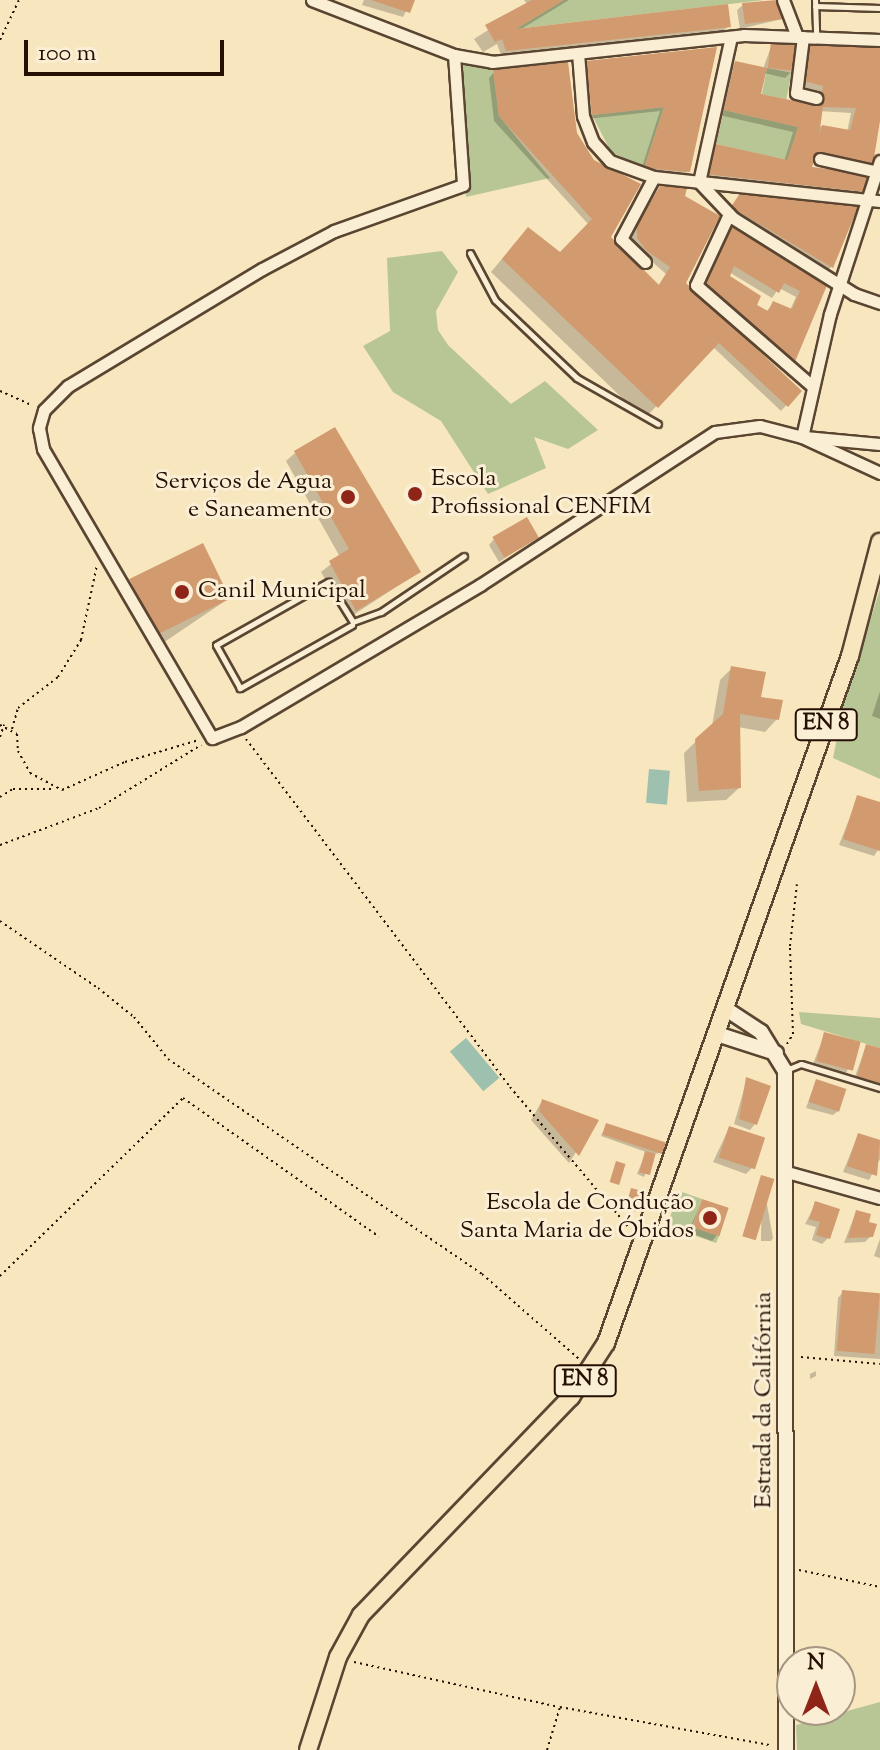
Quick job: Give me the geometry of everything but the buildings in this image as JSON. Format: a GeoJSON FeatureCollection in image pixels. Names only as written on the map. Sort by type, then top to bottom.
{"type":"FeatureCollection","features":[{"type":"Feature","properties":{"kind":"main road","name":"EN 8"},"geometry":{"type":"LineString","coordinates":[[308,1750],[338,1657],[371,1603],[591,1371],[643,1240],[850,656],[880,542]]}},
{"type":"Feature","properties":{"kind":"street"},"geometry":{"type":"LineString","coordinates":[[312,0],[454,55],[492,62],[731,37],[880,40]]}},
{"type":"Feature","properties":{"kind":"street"},"geometry":{"type":"LineString","coordinates":[[783,0],[805,37],[796,93],[816,98]]}},
{"type":"Feature","properties":{"kind":"street"},"geometry":{"type":"LineString","coordinates":[[699,182],[731,37]]}},
{"type":"Feature","properties":{"kind":"street"},"geometry":{"type":"LineString","coordinates":[[578,53],[583,116],[593,142],[610,161],[654,177],[875,200]]}},
{"type":"Feature","properties":{"kind":"street"},"geometry":{"type":"LineString","coordinates":[[454,55],[463,185],[334,231],[262,269],[68,386],[44,410],[39,428],[43,449],[212,738],[238,728],[550,542],[715,432],[760,426],[802,437],[880,444]]}},
{"type":"Feature","properties":{"kind":"street"},"geometry":{"type":"LineString","coordinates":[[802,437],[812,386],[840,283],[875,200],[879,166],[820,159]]}},
{"type":"Feature","properties":{"kind":"street"},"geometry":{"type":"LineString","coordinates":[[645,262],[621,239],[654,177]]}},
{"type":"Feature","properties":{"kind":"street"},"geometry":{"type":"LineString","coordinates":[[699,182],[729,214],[840,283],[880,303]]}},
{"type":"Feature","properties":{"kind":"street"},"geometry":{"type":"LineString","coordinates":[[729,214],[696,285],[812,386]]}},
{"type":"Feature","properties":{"kind":"street"},"geometry":{"type":"LineString","coordinates":[[802,437],[880,473]]}},
{"type":"Feature","properties":{"kind":"street"},"geometry":{"type":"LineString","coordinates":[[726,1009],[751,1023],[780,1061]]}},
{"type":"Feature","properties":{"kind":"street"},"geometry":{"type":"LineString","coordinates":[[717,1034],[780,1061]]}},
{"type":"Feature","properties":{"kind":"street","name":"Estrada da Califórnia"},"geometry":{"type":"LineString","coordinates":[[780,1061],[787,1172],[786,1749]]}},
{"type":"Feature","properties":{"kind":"street"},"geometry":{"type":"LineString","coordinates":[[787,1172],[880,1198]]}},
{"type":"Feature","properties":{"kind":"lane"},"geometry":{"type":"LineString","coordinates":[[805,37],[815,3],[880,8]]}},
{"type":"Feature","properties":{"kind":"lane"},"geometry":{"type":"LineString","coordinates":[[470,253],[495,300],[577,378],[658,424]]}},
{"type":"Feature","properties":{"kind":"lane"},"geometry":{"type":"LineString","coordinates":[[352,625],[240,688],[216,645],[328,582],[353,622],[381,612],[464,556]]}},
{"type":"Feature","properties":{"kind":"lane"},"geometry":{"type":"LineString","coordinates":[[780,1061],[801,1064],[880,1088]]}},
{"type":"Feature","properties":{"kind":"path"},"geometry":{"type":"LineString","coordinates":[[0,40],[19,0]]}},
{"type":"Feature","properties":{"kind":"path"},"geometry":{"type":"LineString","coordinates":[[0,391],[44,410]]}},
{"type":"Feature","properties":{"kind":"path"},"geometry":{"type":"LineString","coordinates":[[62,790],[30,773],[12,730],[18,708],[58,677],[81,640],[90,586],[105,553]]}},
{"type":"Feature","properties":{"kind":"path"},"geometry":{"type":"LineString","coordinates":[[0,737],[2,725],[12,730]]}},
{"type":"Feature","properties":{"kind":"path"},"geometry":{"type":"LineString","coordinates":[[238,728],[510,1087],[643,1240]]}},
{"type":"Feature","properties":{"kind":"path"},"geometry":{"type":"LineString","coordinates":[[0,797],[13,789],[62,790],[125,762],[212,738]]}},
{"type":"Feature","properties":{"kind":"path"},"geometry":{"type":"LineString","coordinates":[[0,845],[99,808],[212,738]]}},
{"type":"Feature","properties":{"kind":"path"},"geometry":{"type":"LineString","coordinates":[[780,1061],[793,1034],[790,946],[797,884]]}},
{"type":"Feature","properties":{"kind":"path"},"geometry":{"type":"LineString","coordinates":[[0,921],[98,988],[134,1017],[168,1059],[493,1282],[591,1371]]}},
{"type":"Feature","properties":{"kind":"path"},"geometry":{"type":"LineString","coordinates":[[0,1276],[183,1098],[379,1237]]}},
{"type":"Feature","properties":{"kind":"path"},"geometry":{"type":"LineString","coordinates":[[787,1356],[880,1364]]}},
{"type":"Feature","properties":{"kind":"path"},"geometry":{"type":"LineString","coordinates":[[786,1568],[880,1587]]}},
{"type":"Feature","properties":{"kind":"path"},"geometry":{"type":"LineString","coordinates":[[338,1657],[560,1707],[786,1749]]}},
{"type":"Feature","properties":{"kind":"path"},"geometry":{"type":"LineString","coordinates":[[547,1750],[560,1707]]}},
{"type":"Feature","properties":{"kind":"green space"},"geometry":{"type":"Polygon","coordinates":[[[564,0],[764,0],[516,29],[564,0]]]}},
{"type":"Feature","properties":{"kind":"green space"},"geometry":{"type":"Polygon","coordinates":[[[454,55],[492,62],[499,116],[550,178],[466,197],[454,55]]]}},
{"type":"Feature","properties":{"kind":"green space"},"geometry":{"type":"Polygon","coordinates":[[[767,68],[792,73],[786,99],[762,95],[767,68]]]}},
{"type":"Feature","properties":{"kind":"green space"},"geometry":{"type":"Polygon","coordinates":[[[664,107],[644,168],[611,152],[592,115],[664,107]]]}},
{"type":"Feature","properties":{"kind":"green space"},"geometry":{"type":"Polygon","coordinates":[[[724,110],[798,127],[790,161],[716,144],[724,110]]]}},
{"type":"Feature","properties":{"kind":"green space"},"geometry":{"type":"Polygon","coordinates":[[[442,251],[458,272],[436,311],[438,330],[448,345],[511,404],[545,381],[598,430],[568,449],[534,437],[546,468],[488,494],[441,421],[393,392],[363,346],[390,331],[387,258],[442,251]]]}},
{"type":"Feature","properties":{"kind":"green space"},"geometry":{"type":"Polygon","coordinates":[[[880,589],[880,779],[833,758],[844,703],[880,589]]]}},
{"type":"Feature","properties":{"kind":"green space"},"geometry":{"type":"Polygon","coordinates":[[[799,1012],[880,1018],[880,1048],[801,1024],[799,1012]]]}},
{"type":"Feature","properties":{"kind":"green space"},"geometry":{"type":"Polygon","coordinates":[[[679,1191],[702,1199],[692,1227],[719,1236],[716,1243],[667,1226],[679,1191]]]}},
{"type":"Feature","properties":{"kind":"green space"},"geometry":{"type":"Polygon","coordinates":[[[880,1702],[880,1750],[797,1750],[796,1726],[856,1726],[856,1709],[880,1702]]]}},
{"type":"Feature","properties":{"kind":"shaded area"},"geometry":{"type":"Polygon","coordinates":[[[649,769],[670,771],[667,805],[646,803],[649,769]]]}},
{"type":"Feature","properties":{"kind":"shaded area"},"geometry":{"type":"Polygon","coordinates":[[[466,1038],[499,1078],[483,1091],[450,1051],[466,1038]]]}},
{"type":"Feature","properties":{"kind":"place","name":"Escola Profissional CENFIM"},"geometry":{"type":"Point","coordinates":[415,494]}},
{"type":"Feature","properties":{"kind":"place","name":"Serviços de Agua e Saneamento"},"geometry":{"type":"Point","coordinates":[348,497]}},
{"type":"Feature","properties":{"kind":"place","name":"Canil Municipal"},"geometry":{"type":"Point","coordinates":[182,592]}},
{"type":"Feature","properties":{"kind":"place","name":"Escola de Condução Santa Maria de Óbidos"},"geometry":{"type":"Point","coordinates":[710,1218]}}]}
